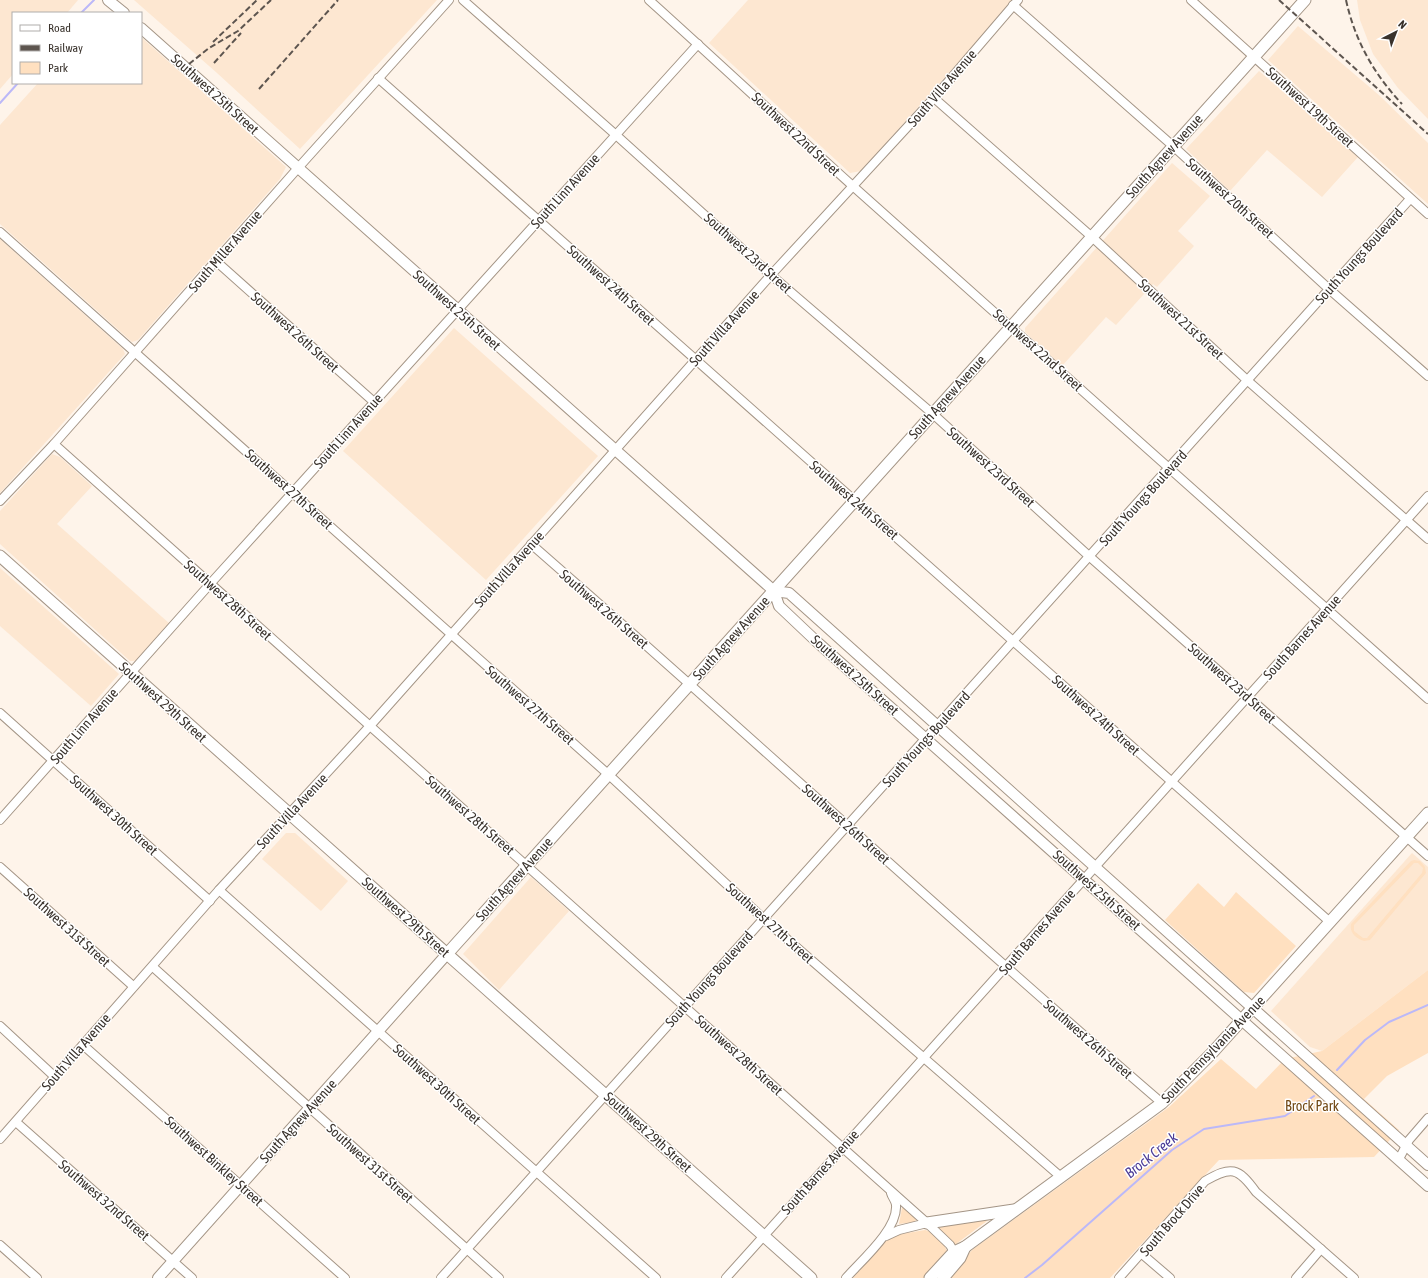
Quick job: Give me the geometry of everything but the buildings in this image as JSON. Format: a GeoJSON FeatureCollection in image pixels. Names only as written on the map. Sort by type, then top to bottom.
{"type":"FeatureCollection","features":[{"type":"Feature","properties":{"kind":"main road","name":"South Agnew Avenue"},"geometry":{"type":"LineString","coordinates":[[447,954],[1305,0]]}},
{"type":"Feature","properties":{"kind":"main road","name":"Southwest 29th Street"},"geometry":{"type":"LineString","coordinates":[[0,556],[811,1278]]}},
{"type":"Feature","properties":{"kind":"main road","name":"South Pennsylvania Avenue"},"geometry":{"type":"LineString","coordinates":[[930,1278],[954,1252],[965,1247],[1162,1103],[1212,1053],[1428,813]]}},
{"type":"Feature","properties":{"kind":"main road"},"geometry":{"type":"LineString","coordinates":[[927,1223],[1014,1210]]}},
{"type":"Feature","properties":{"kind":"main road","name":"South Pennsylvania Avenue"},"geometry":{"type":"LineString","coordinates":[[943,1278],[960,1258],[965,1247]]}},
{"type":"Feature","properties":{"kind":"street"},"geometry":{"type":"LineString","coordinates":[[108,0],[123,12]]}},
{"type":"Feature","properties":{"kind":"street","name":"South Miller Avenue"},"geometry":{"type":"LineString","coordinates":[[0,501],[54,444],[135,354],[298,168],[449,0]]}},
{"type":"Feature","properties":{"kind":"street","name":"Southwest 23rd Street"},"geometry":{"type":"LineString","coordinates":[[463,0],[771,275],[933,414],[1090,557],[1428,856]]}},
{"type":"Feature","properties":{"kind":"street","name":"Southwest 22nd Street"},"geometry":{"type":"LineString","coordinates":[[649,0],[1168,468],[1428,699]]}},
{"type":"Feature","properties":{"kind":"street","name":"Southwest 19th Street"},"geometry":{"type":"LineString","coordinates":[[1191,0],[1428,214]]}},
{"type":"Feature","properties":{"kind":"street","name":"South Villa Avenue"},"geometry":{"type":"LineString","coordinates":[[0,1139],[133,986],[153,967],[219,890],[369,727],[771,275],[934,98],[1015,3]]}},
{"type":"Feature","properties":{"kind":"street","name":"Southwest 20th Street"},"geometry":{"type":"LineString","coordinates":[[1015,3],[1428,376]]}},
{"type":"Feature","properties":{"kind":"street","name":"Southwest 25th Street"},"geometry":{"type":"LineString","coordinates":[[142,29],[774,591],[779,606],[1428,1186]]}},
{"type":"Feature","properties":{"kind":"street","name":"South Linn Avenue"},"geometry":{"type":"LineString","coordinates":[[0,820],[210,584],[698,44]]}},
{"type":"Feature","properties":{"kind":"street","name":"Southwest 24th Street"},"geometry":{"type":"LineString","coordinates":[[378,78],[539,220],[695,361],[856,500],[1013,642],[1330,922]]}},
{"type":"Feature","properties":{"kind":"street","name":"Southwest 21st Street"},"geometry":{"type":"LineString","coordinates":[[934,98],[1092,237],[1248,381],[1428,539]]}},
{"type":"Feature","properties":{"kind":"street","name":"South Youngs Boulevard"},"geometry":{"type":"LineString","coordinates":[[441,1278],[927,739],[1410,199]]}},
{"type":"Feature","properties":{"kind":"street","name":"Southwest 27th Street"},"geometry":{"type":"LineString","coordinates":[[0,232],[135,354],[294,492],[450,635],[608,775],[764,919],[1061,1177]]}},
{"type":"Feature","properties":{"kind":"street","name":"Southwest 26th Street"},"geometry":{"type":"LineString","coordinates":[[217,262],[374,402]]}},
{"type":"Feature","properties":{"kind":"street","name":"Southwest 28th Street"},"geometry":{"type":"LineString","coordinates":[[54,444],[369,727],[527,865],[927,1223],[950,1245],[954,1252]]}},
{"type":"Feature","properties":{"kind":"street","name":"South Barnes Avenue"},"geometry":{"type":"LineString","coordinates":[[726,1278],[1006,968],[1428,496]]}},
{"type":"Feature","properties":{"kind":"street","name":"Southwest 26th Street"},"geometry":{"type":"LineString","coordinates":[[531,544],[690,684],[1006,968],[1162,1103]]}},
{"type":"Feature","properties":{"kind":"street","name":"Southwest 25th Street"},"geometry":{"type":"LineString","coordinates":[[774,591],[789,593],[1428,1165]]}},
{"type":"Feature","properties":{"kind":"street","name":"Southwest 30th Street"},"geometry":{"type":"LineString","coordinates":[[0,713],[210,901]]}},
{"type":"Feature","properties":{"kind":"street","name":"Southwest 31st Street"},"geometry":{"type":"LineString","coordinates":[[0,867],[133,986]]}},
{"type":"Feature","properties":{"kind":"street","name":"Southwest 30th Street"},"geometry":{"type":"LineString","coordinates":[[219,890],[656,1278]]}},
{"type":"Feature","properties":{"kind":"street","name":"South Agnew Avenue"},"geometry":{"type":"LineString","coordinates":[[158,1278],[447,954]]}},
{"type":"Feature","properties":{"kind":"street","name":"Southwest 31st Street"},"geometry":{"type":"LineString","coordinates":[[153,967],[466,1250],[499,1278]]}},
{"type":"Feature","properties":{"kind":"street"},"geometry":{"type":"LineString","coordinates":[[0,1026],[55,1077]]}},
{"type":"Feature","properties":{"kind":"street","name":"Southwest Binkley Street"},"geometry":{"type":"LineString","coordinates":[[83,1045],[242,1184],[345,1278]]}},
{"type":"Feature","properties":{"kind":"street"},"geometry":{"type":"LineString","coordinates":[[1355,1121],[1365,1109]]}},
{"type":"Feature","properties":{"kind":"street"},"geometry":{"type":"LineString","coordinates":[[1398,1159],[1409,1140],[1428,1118]]}},
{"type":"Feature","properties":{"kind":"street","name":"Southwest 32nd Street"},"geometry":{"type":"LineString","coordinates":[[16,1122],[192,1278]]}},
{"type":"Feature","properties":{"kind":"street","name":"South Brock Drive"},"geometry":{"type":"LineString","coordinates":[[1120,1278],[1205,1181],[1221,1172],[1229,1170],[1238,1172],[1246,1178],[1256,1192],[1321,1249]]}},
{"type":"Feature","properties":{"kind":"street"},"geometry":{"type":"LineString","coordinates":[[846,1278],[886,1236],[892,1224],[896,1205],[890,1191]]}},
{"type":"Feature","properties":{"kind":"street"},"geometry":{"type":"LineString","coordinates":[[886,1236],[899,1230],[927,1223]]}},
{"type":"Feature","properties":{"kind":"street"},"geometry":{"type":"LineString","coordinates":[[0,1246],[37,1278]]}},
{"type":"Feature","properties":{"kind":"street"},"geometry":{"type":"LineString","coordinates":[[1296,1278],[1321,1249],[1354,1278]]}},
{"type":"Feature","properties":{"kind":"street"},"geometry":{"type":"LineString","coordinates":[[1142,1254],[1170,1278]]}},
{"type":"Feature","properties":{"kind":"shaded area"},"geometry":{"type":"Polygon","coordinates":[[[0,0],[78,0],[68,12],[12,12],[12,75],[0,89],[0,0]]]}},
{"type":"Feature","properties":{"kind":"shaded area"},"geometry":{"type":"Polygon","coordinates":[[[134,0],[437,0],[300,149],[134,0]]]}},
{"type":"Feature","properties":{"kind":"shaded area"},"geometry":{"type":"Polygon","coordinates":[[[748,0],[1014,0],[861,171],[850,173],[709,43],[748,0]]]}},
{"type":"Feature","properties":{"kind":"shaded area"},"geometry":{"type":"Polygon","coordinates":[[[1357,0],[1428,0],[1428,119],[1398,88],[1373,54],[1360,20],[1357,0]]]}},
{"type":"Feature","properties":{"kind":"shaded area"},"geometry":{"type":"Polygon","coordinates":[[[1298,26],[1380,96],[1428,143],[1428,204],[1268,60],[1298,26]]]}},
{"type":"Feature","properties":{"kind":"shaded area"},"geometry":{"type":"Polygon","coordinates":[[[142,38],[286,167],[280,179],[138,340],[132,342],[0,224],[0,125],[37,84],[142,84],[142,38]]]}},
{"type":"Feature","properties":{"kind":"shaded area"},"geometry":{"type":"Polygon","coordinates":[[[1259,71],[1358,157],[1322,197],[1267,150],[1230,191],[1186,149],[1259,71]]]}},
{"type":"Feature","properties":{"kind":"shaded area"},"geometry":{"type":"Polygon","coordinates":[[[1172,163],[1210,196],[1178,231],[1194,246],[1157,287],[1153,284],[1116,325],[1106,317],[1062,366],[1025,332],[1025,328],[1172,163]]]}},
{"type":"Feature","properties":{"kind":"shaded area"},"geometry":{"type":"Polygon","coordinates":[[[0,239],[123,349],[125,354],[0,493],[0,239]]]}},
{"type":"Feature","properties":{"kind":"shaded area"},"geometry":{"type":"Polygon","coordinates":[[[454,328],[598,456],[486,580],[343,451],[454,328]]]}},
{"type":"Feature","properties":{"kind":"shaded area"},"geometry":{"type":"Polygon","coordinates":[[[52,454],[60,457],[92,486],[57,524],[170,624],[138,659],[134,661],[130,661],[0,544],[0,511],[52,454]]]}},
{"type":"Feature","properties":{"kind":"shaded area"},"geometry":{"type":"Polygon","coordinates":[[[0,568],[119,674],[91,706],[0,626],[0,568]]]}},
{"type":"Feature","properties":{"kind":"shaded area"},"geometry":{"type":"Polygon","coordinates":[[[286,833],[295,833],[348,881],[321,911],[262,859],[286,833]]]}},
{"type":"Feature","properties":{"kind":"shaded area"},"geometry":{"type":"Polygon","coordinates":[[[1412,853],[1428,867],[1428,970],[1322,1051],[1310,1047],[1271,1011],[1412,853]]]}},
{"type":"Feature","properties":{"kind":"shaded area"},"geometry":{"type":"Polygon","coordinates":[[[531,877],[569,911],[499,990],[463,954],[531,877]]]}},
{"type":"Feature","properties":{"kind":"green space"},"geometry":{"type":"Polygon","coordinates":[[[1411,861],[1420,861],[1425,867],[1426,873],[1370,940],[1364,941],[1356,937],[1352,933],[1351,924],[1411,861]],[[1414,863],[1354,925],[1354,931],[1363,938],[1367,938],[1422,873],[1423,868],[1418,863],[1414,863]]]}},
{"type":"Feature","properties":{"kind":"green space"},"geometry":{"type":"Polygon","coordinates":[[[1198,883],[1224,907],[1236,892],[1296,946],[1254,993],[1244,992],[1165,920],[1198,883]]]}},
{"type":"Feature","properties":{"kind":"green space","name":"Brock Park"},"geometry":{"type":"Polygon","coordinates":[[[1428,970],[1428,1053],[1387,1076],[1364,1099],[1399,1130],[1374,1157],[1219,1160],[1110,1278],[948,1278],[972,1250],[1169,1107],[1221,1059],[1256,1089],[1285,1059],[1322,1051],[1428,970]]]}},
{"type":"Feature","properties":{"kind":"green space"},"geometry":{"type":"Polygon","coordinates":[[[902,1208],[905,1208],[916,1219],[915,1222],[899,1224],[902,1208]]]}},
{"type":"Feature","properties":{"kind":"green space"},"geometry":{"type":"Polygon","coordinates":[[[995,1215],[956,1244],[953,1244],[932,1225],[995,1215]]]}},
{"type":"Feature","properties":{"kind":"green space"},"geometry":{"type":"Polygon","coordinates":[[[925,1230],[929,1231],[939,1239],[945,1246],[947,1254],[926,1278],[853,1278],[886,1240],[895,1235],[925,1230]]]}},
{"type":"Feature","properties":{"kind":"waterway"},"geometry":{"type":"LineString","coordinates":[[82,12],[94,0]]}},
{"type":"Feature","properties":{"kind":"waterway"},"geometry":{"type":"LineString","coordinates":[[0,103],[17,84]]}},
{"type":"Feature","properties":{"kind":"waterway","name":"Brock Creek"},"geometry":{"type":"LineString","coordinates":[[1337,1070],[1365,1040],[1389,1022],[1428,1005]]}},
{"type":"Feature","properties":{"kind":"waterway","name":"Brock Creek"},"geometry":{"type":"LineString","coordinates":[[1025,1278],[1042,1265],[1172,1150],[1204,1129],[1285,1116],[1314,1096]]}},
{"type":"Feature","properties":{"kind":"railway"},"geometry":{"type":"LineString","coordinates":[[213,42],[257,0]]}},
{"type":"Feature","properties":{"kind":"railway"},"geometry":{"type":"LineString","coordinates":[[189,64],[209,48],[238,31],[271,0]]}},
{"type":"Feature","properties":{"kind":"railway"},"geometry":{"type":"LineString","coordinates":[[259,89],[338,0]]}},
{"type":"Feature","properties":{"kind":"railway"},"geometry":{"type":"LineString","coordinates":[[1279,0],[1428,134]]}},
{"type":"Feature","properties":{"kind":"railway"},"geometry":{"type":"LineString","coordinates":[[1346,0],[1360,43],[1374,69],[1402,104]]}},
{"type":"Feature","properties":{"kind":"railway"},"geometry":{"type":"LineString","coordinates":[[214,63],[241,33]]}}]}
